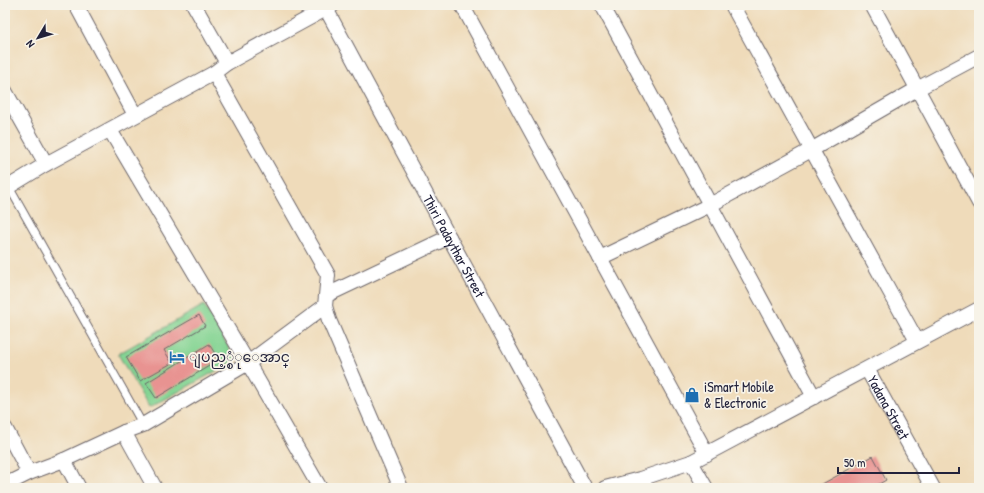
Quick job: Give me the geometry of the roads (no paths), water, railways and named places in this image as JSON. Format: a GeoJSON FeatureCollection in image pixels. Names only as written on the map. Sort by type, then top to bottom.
{"type":"FeatureCollection","features":[{"type":"Feature","properties":{"kind":"street"},"geometry":{"type":"LineString","coordinates":[[76,5],[135,115]]}},
{"type":"Feature","properties":{"kind":"street"},"geometry":{"type":"LineString","coordinates":[[194,5],[227,63]]}},
{"type":"Feature","properties":{"kind":"street"},"geometry":{"type":"LineString","coordinates":[[462,5],[707,454]]}},
{"type":"Feature","properties":{"kind":"street"},"geometry":{"type":"LineString","coordinates":[[602,5],[814,397]]}},
{"type":"Feature","properties":{"kind":"street"},"geometry":{"type":"LineString","coordinates":[[732,5],[917,341]]}},
{"type":"Feature","properties":{"kind":"street"},"geometry":{"type":"LineString","coordinates":[[872,5],[979,203]]}},
{"type":"Feature","properties":{"kind":"street"},"geometry":{"type":"LineString","coordinates":[[7,188],[46,164],[214,73],[227,63],[328,6]]}},
{"type":"Feature","properties":{"kind":"street","name":"Thiri Padaythar Street"},"geometry":{"type":"LineString","coordinates":[[328,6],[449,238],[585,488]]}},
{"type":"Feature","properties":{"kind":"street"},"geometry":{"type":"LineString","coordinates":[[600,258],[710,205],[812,150],[917,89],[979,56]]}},
{"type":"Feature","properties":{"kind":"street"},"geometry":{"type":"LineString","coordinates":[[214,73],[328,275],[326,300],[329,320],[401,488]]}},
{"type":"Feature","properties":{"kind":"street"},"geometry":{"type":"LineString","coordinates":[[5,91],[46,164]]}},
{"type":"Feature","properties":{"kind":"street"},"geometry":{"type":"LineString","coordinates":[[110,130],[320,488]]}},
{"type":"Feature","properties":{"kind":"street"},"geometry":{"type":"LineString","coordinates":[[5,485],[29,473],[64,460],[124,432],[143,425],[248,363],[326,300],[449,238]]}},
{"type":"Feature","properties":{"kind":"street"},"geometry":{"type":"LineString","coordinates":[[605,488],[640,479],[691,462],[979,309]]}},
{"type":"Feature","properties":{"kind":"street","name":"Yadana Street"},"geometry":{"type":"LineString","coordinates":[[867,369],[933,488]]}},
{"type":"Feature","properties":{"kind":"street"},"geometry":{"type":"LineString","coordinates":[[5,428],[29,473]]}},
{"type":"Feature","properties":{"kind":"street"},"geometry":{"type":"LineString","coordinates":[[124,432],[155,488]]}},
{"type":"Feature","properties":{"kind":"street"},"geometry":{"type":"LineString","coordinates":[[64,460],[79,488]]}},
{"type":"Feature","properties":{"kind":"street"},"geometry":{"type":"LineString","coordinates":[[691,462],[706,488]]}},
{"type":"Feature","properties":{"kind":"lane"},"geometry":{"type":"LineString","coordinates":[[7,188],[143,425]]}},
{"type":"Feature","properties":{"kind":"place","name":"ျပည့္စံုေအာင္"},"geometry":{"type":"Point","coordinates":[177,357]}},
{"type":"Feature","properties":{"kind":"place","name":"iSmart Mobile & Electronic"},"geometry":{"type":"Point","coordinates":[692,395]}}]}
